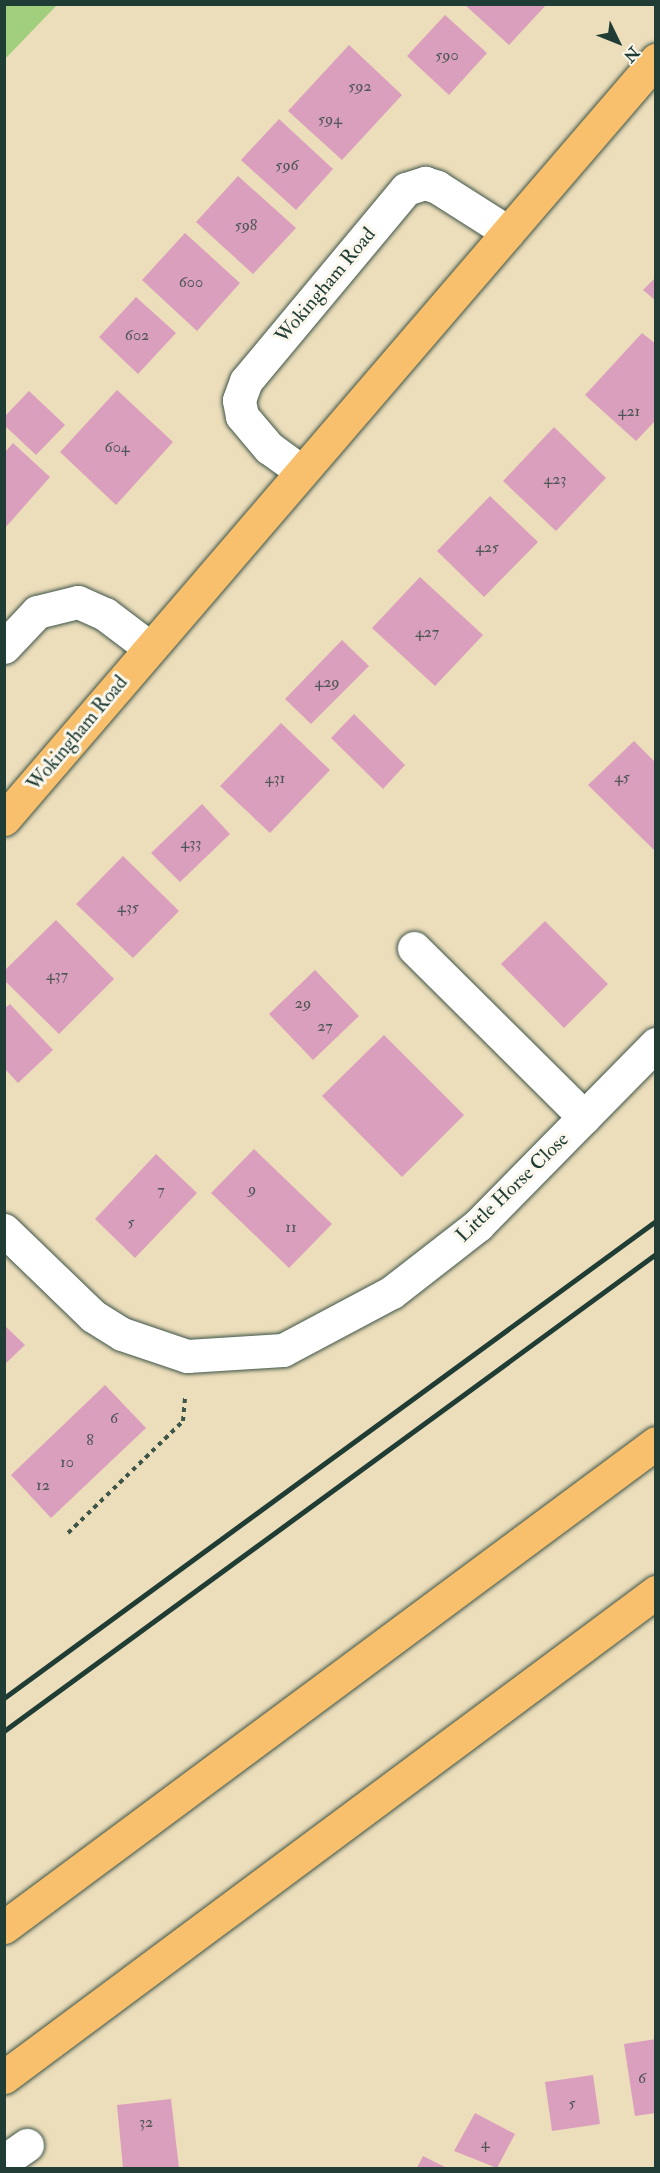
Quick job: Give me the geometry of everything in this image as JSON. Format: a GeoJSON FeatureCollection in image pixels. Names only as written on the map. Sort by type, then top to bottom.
{"type":"FeatureCollection","features":[{"type":"Feature","properties":{"kind":"main road","name":"Wokingham Road"},"geometry":{"type":"LineString","coordinates":[[4,819],[656,60]]}},
{"type":"Feature","properties":{"kind":"main road"},"geometry":{"type":"LineString","coordinates":[[4,1927],[656,1443]]}},
{"type":"Feature","properties":{"kind":"main road"},"geometry":{"type":"LineString","coordinates":[[4,2077],[656,1592]]}},
{"type":"Feature","properties":{"kind":"street","name":"Wokingham Road"},"geometry":{"type":"LineString","coordinates":[[301,471],[269,448],[242,416],[239,400],[246,381],[406,189],[425,183],[437,187],[508,232]]}},
{"type":"Feature","properties":{"kind":"street"},"geometry":{"type":"LineString","coordinates":[[4,647],[37,612],[78,602],[105,614],[150,648]]}},
{"type":"Feature","properties":{"kind":"street","name":"Little Horse Close"},"geometry":{"type":"LineString","coordinates":[[414,948],[584,1117]]}},
{"type":"Feature","properties":{"kind":"street","name":"Little Horse Close"},"geometry":{"type":"LineString","coordinates":[[4,1230],[93,1316],[132,1338],[188,1356],[283,1350],[392,1292],[478,1225],[656,1044]]}},
{"type":"Feature","properties":{"kind":"path"},"geometry":{"type":"LineString","coordinates":[[68,1533],[183,1421],[188,1356]]}},
{"type":"Feature","properties":{"kind":"green space"},"geometry":{"type":"Polygon","coordinates":[[[4,5],[57,5],[5,59],[4,5]]]}},
{"type":"Feature","properties":{"kind":"building"},"geometry":{"type":"Polygon","coordinates":[[[465,5],[546,5],[509,45],[465,5]]]}},
{"type":"Feature","properties":{"kind":"building"},"geometry":{"type":"Polygon","coordinates":[[[445,15],[487,53],[449,95],[407,56],[445,15]]]}},
{"type":"Feature","properties":{"kind":"building"},"geometry":{"type":"Polygon","coordinates":[[[349,45],[402,95],[342,160],[288,111],[349,45]]]}},
{"type":"Feature","properties":{"kind":"building"},"geometry":{"type":"Polygon","coordinates":[[[279,119],[333,169],[296,210],[241,160],[279,119]]]}},
{"type":"Feature","properties":{"kind":"building"},"geometry":{"type":"Polygon","coordinates":[[[238,176],[296,228],[253,274],[196,222],[238,176]]]}},
{"type":"Feature","properties":{"kind":"building"},"geometry":{"type":"Polygon","coordinates":[[[185,233],[240,283],[197,331],[142,280],[185,233]]]}},
{"type":"Feature","properties":{"kind":"building"},"geometry":{"type":"Polygon","coordinates":[[[656,277],[656,301],[643,290],[656,277]]]}},
{"type":"Feature","properties":{"kind":"building"},"geometry":{"type":"Polygon","coordinates":[[[136,297],[176,333],[138,374],[99,337],[136,297]]]}},
{"type":"Feature","properties":{"kind":"building"},"geometry":{"type":"Polygon","coordinates":[[[642,333],[656,344],[656,420],[636,441],[585,395],[642,333]]]}},
{"type":"Feature","properties":{"kind":"building"},"geometry":{"type":"Polygon","coordinates":[[[117,390],[173,442],[116,505],[60,452],[117,390]]]}},
{"type":"Feature","properties":{"kind":"building"},"geometry":{"type":"Polygon","coordinates":[[[29,391],[65,425],[36,455],[4,425],[4,417],[29,391]]]}},
{"type":"Feature","properties":{"kind":"building"},"geometry":{"type":"Polygon","coordinates":[[[554,427],[606,478],[556,531],[503,481],[554,427]]]}},
{"type":"Feature","properties":{"kind":"building"},"geometry":{"type":"Polygon","coordinates":[[[13,443],[50,477],[5,528],[5,452],[13,443]]]}},
{"type":"Feature","properties":{"kind":"building"},"geometry":{"type":"Polygon","coordinates":[[[490,496],[538,542],[484,597],[437,551],[490,496]]]}},
{"type":"Feature","properties":{"kind":"building"},"geometry":{"type":"Polygon","coordinates":[[[420,577],[483,635],[435,686],[372,628],[420,577]]]}},
{"type":"Feature","properties":{"kind":"building"},"geometry":{"type":"Polygon","coordinates":[[[342,640],[369,666],[311,724],[285,699],[342,640]]]}},
{"type":"Feature","properties":{"kind":"building"},"geometry":{"type":"Polygon","coordinates":[[[354,714],[405,765],[383,789],[331,738],[354,714]]]}},
{"type":"Feature","properties":{"kind":"building"},"geometry":{"type":"Polygon","coordinates":[[[281,723],[330,770],[270,833],[220,786],[281,723]]]}},
{"type":"Feature","properties":{"kind":"building"},"geometry":{"type":"Polygon","coordinates":[[[634,741],[656,763],[656,852],[588,785],[634,741]]]}},
{"type":"Feature","properties":{"kind":"building"},"geometry":{"type":"Polygon","coordinates":[[[202,804],[230,834],[180,882],[151,853],[202,804]]]}},
{"type":"Feature","properties":{"kind":"building"},"geometry":{"type":"Polygon","coordinates":[[[123,856],[179,911],[133,958],[76,904],[123,856]]]}},
{"type":"Feature","properties":{"kind":"building"},"geometry":{"type":"Polygon","coordinates":[[[56,920],[114,979],[59,1034],[4,980],[4,971],[56,920]]]}},
{"type":"Feature","properties":{"kind":"building"},"geometry":{"type":"Polygon","coordinates":[[[545,921],[608,984],[564,1028],[501,964],[545,921]]]}},
{"type":"Feature","properties":{"kind":"building"},"geometry":{"type":"Polygon","coordinates":[[[315,970],[359,1016],[313,1060],[269,1014],[315,970]]]}},
{"type":"Feature","properties":{"kind":"building"},"geometry":{"type":"Polygon","coordinates":[[[10,1004],[53,1050],[18,1083],[4,1068],[4,1009],[10,1004]]]}},
{"type":"Feature","properties":{"kind":"building"},"geometry":{"type":"Polygon","coordinates":[[[384,1035],[464,1115],[402,1177],[322,1096],[384,1035]]]}},
{"type":"Feature","properties":{"kind":"building"},"geometry":{"type":"Polygon","coordinates":[[[254,1149],[332,1224],[289,1268],[211,1193],[254,1149]]]}},
{"type":"Feature","properties":{"kind":"building"},"geometry":{"type":"Polygon","coordinates":[[[156,1154],[197,1193],[135,1258],[95,1219],[156,1154]]]}},
{"type":"Feature","properties":{"kind":"building"},"geometry":{"type":"Polygon","coordinates":[[[4,1325],[25,1345],[4,1365],[4,1325]]]}},
{"type":"Feature","properties":{"kind":"building"},"geometry":{"type":"Polygon","coordinates":[[[105,1385],[146,1428],[51,1518],[11,1475],[105,1385]]]}},
{"type":"Feature","properties":{"kind":"building"},"geometry":{"type":"Polygon","coordinates":[[[656,2039],[656,2113],[635,2116],[624,2044],[656,2039]]]}},
{"type":"Feature","properties":{"kind":"building"},"geometry":{"type":"Polygon","coordinates":[[[593,2075],[600,2124],[552,2131],[545,2082],[593,2075]]]}},
{"type":"Feature","properties":{"kind":"building"},"geometry":{"type":"Polygon","coordinates":[[[171,2099],[179,2168],[123,2168],[117,2105],[171,2099]]]}},
{"type":"Feature","properties":{"kind":"building"},"geometry":{"type":"Polygon","coordinates":[[[475,2113],[515,2134],[497,2168],[454,2151],[475,2113]]]}},
{"type":"Feature","properties":{"kind":"building"},"geometry":{"type":"Polygon","coordinates":[[[423,2156],[447,2168],[417,2168],[423,2156]]]}},
{"type":"Feature","properties":{"kind":"railway"},"geometry":{"type":"LineString","coordinates":[[4,1698],[656,1221]]}},
{"type":"Feature","properties":{"kind":"railway"},"geometry":{"type":"LineString","coordinates":[[4,1731],[656,1254]]}}]}
